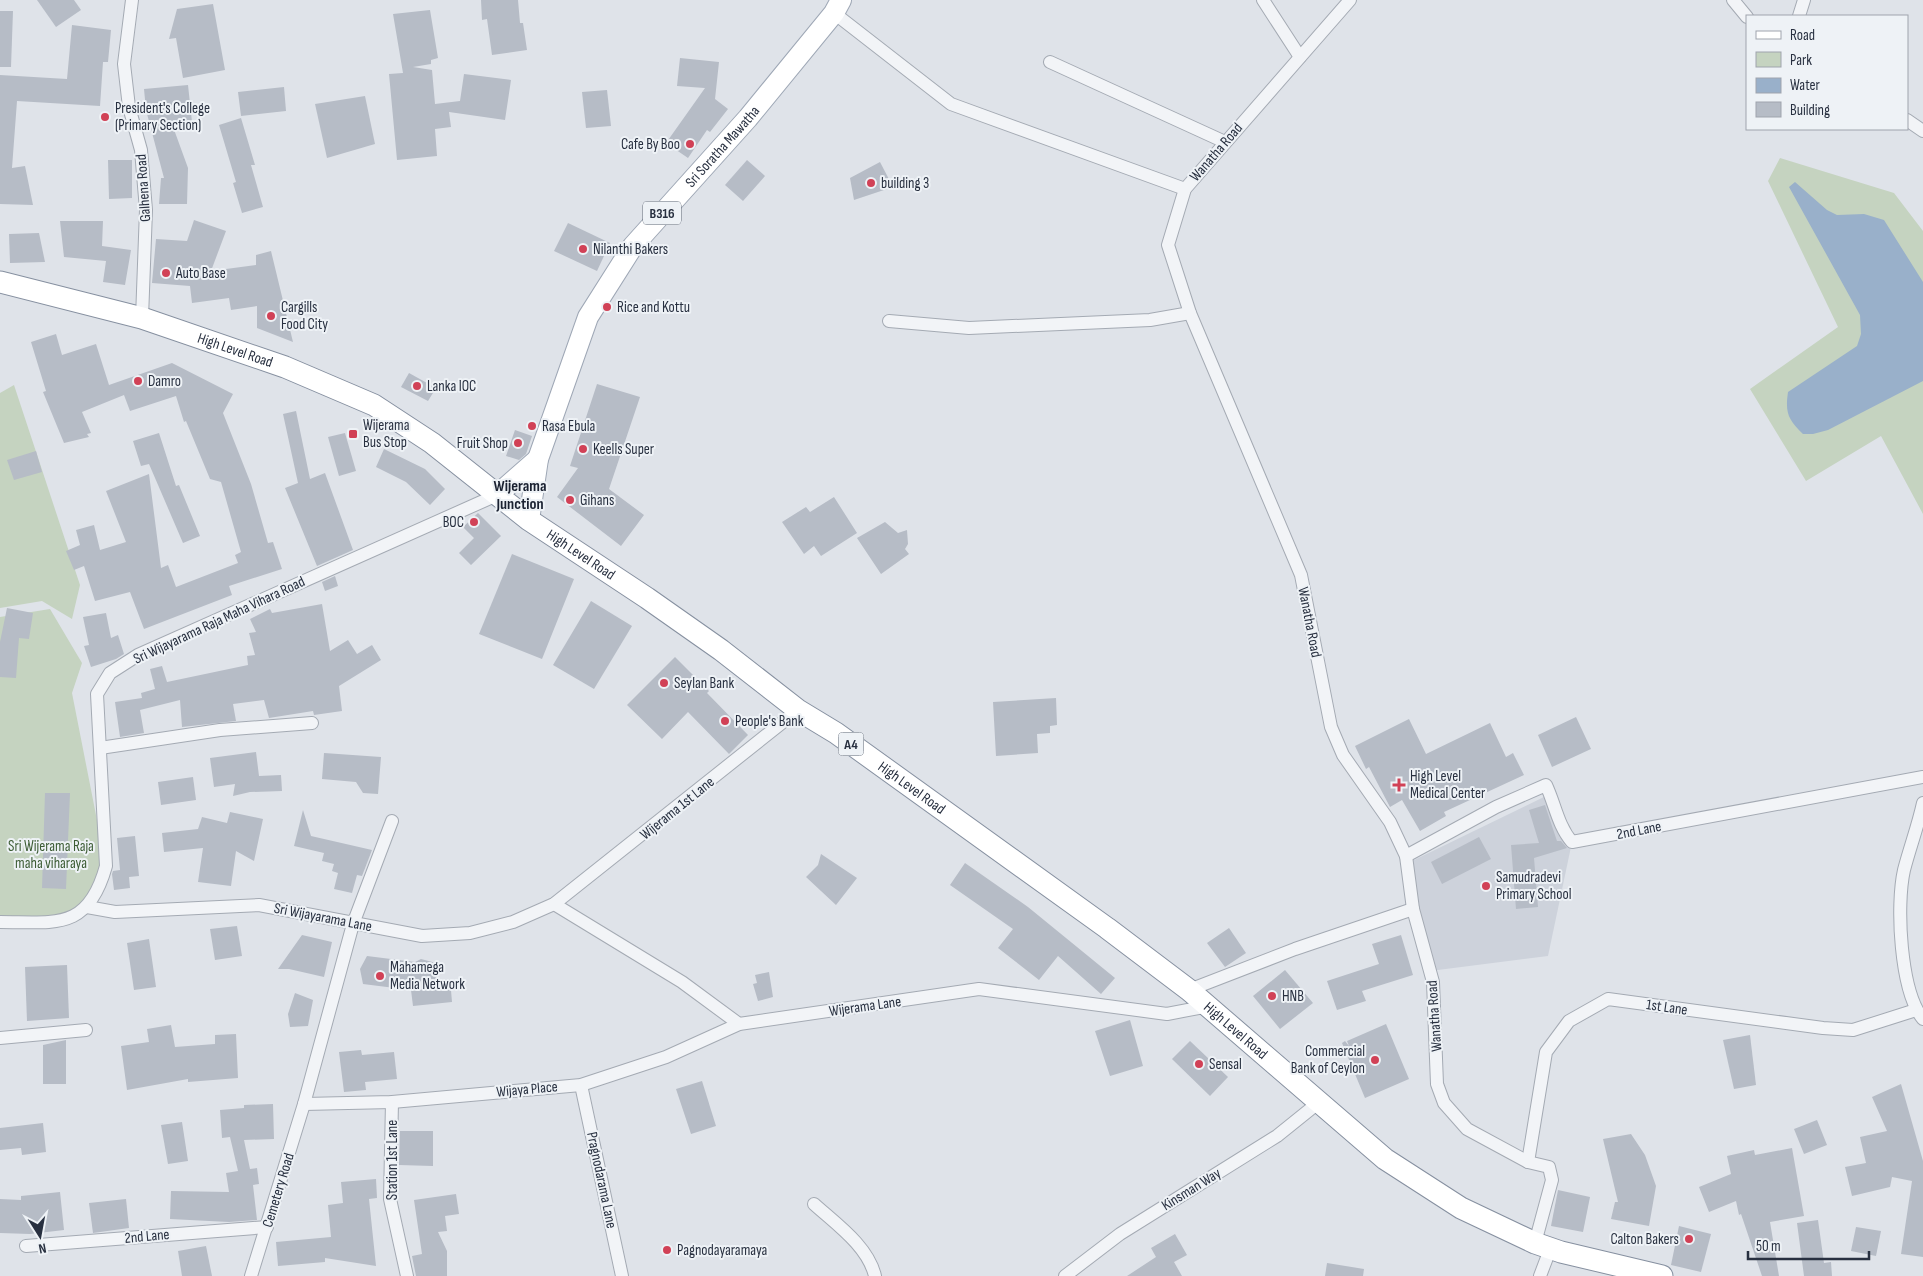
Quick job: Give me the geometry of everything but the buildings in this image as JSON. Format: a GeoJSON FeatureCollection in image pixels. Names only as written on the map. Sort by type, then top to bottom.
{"type":"FeatureCollection","features":[{"type":"Feature","properties":{"kind":"highway","name":"High Level Road"},"geometry":{"type":"LineString","coordinates":[[0,282],[142,318],[285,367],[358,397],[432,443],[529,520],[647,598],[721,650],[798,710],[836,733],[1107,928],[1209,1006],[1318,1103],[1385,1159],[1460,1208],[1543,1245],[1561,1252],[1662,1276]]}},
{"type":"Feature","properties":{"kind":"main road","name":"Sri Soratha Mawatha"},"geometry":{"type":"LineString","coordinates":[[529,520],[538,459],[588,317],[633,246],[748,118],[838,6]]}},
{"type":"Feature","properties":{"kind":"main road","name":"Sri Soratha Mawatha"},"geometry":{"type":"LineString","coordinates":[[497,495],[538,459]]}},
{"type":"Feature","properties":{"kind":"street","name":"Galhena Road"},"geometry":{"type":"LineString","coordinates":[[132,0],[124,64],[129,107],[142,150],[146,210],[142,318]]}},
{"type":"Feature","properties":{"kind":"street"},"geometry":{"type":"LineString","coordinates":[[1263,0],[1300,57]]}},
{"type":"Feature","properties":{"kind":"street","name":"Wanatha Road"},"geometry":{"type":"LineString","coordinates":[[1350,0],[1185,189],[1168,245],[1190,313],[1301,575],[1331,727],[1343,755],[1390,822],[1406,856],[1413,909],[1433,982],[1438,1084],[1444,1103],[1467,1129],[1528,1162],[1549,1167],[1552,1180],[1543,1245]]}},
{"type":"Feature","properties":{"kind":"street"},"geometry":{"type":"LineString","coordinates":[[1733,0],[1746,16]]}},
{"type":"Feature","properties":{"kind":"street"},"geometry":{"type":"LineString","coordinates":[[1799,15],[1804,0]]}},
{"type":"Feature","properties":{"kind":"street"},"geometry":{"type":"LineString","coordinates":[[838,6],[951,104],[1185,189]]}},
{"type":"Feature","properties":{"kind":"street"},"geometry":{"type":"LineString","coordinates":[[1050,62],[1225,142]]}},
{"type":"Feature","properties":{"kind":"street"},"geometry":{"type":"LineString","coordinates":[[1908,121],[1923,131]]}},
{"type":"Feature","properties":{"kind":"street"},"geometry":{"type":"LineString","coordinates":[[889,321],[969,328],[1150,320],[1190,313]]}},
{"type":"Feature","properties":{"kind":"street","name":"Sri Wijayarama Raja Maha Vihara Road"},"geometry":{"type":"LineString","coordinates":[[0,922],[53,922],[76,915],[87,906],[100,889],[106,866],[97,694],[110,673],[147,651],[497,495]]}},
{"type":"Feature","properties":{"kind":"street","name":"Wijerama 1st Lane"},"geometry":{"type":"LineString","coordinates":[[554,904],[798,710]]}},
{"type":"Feature","properties":{"kind":"street"},"geometry":{"type":"LineString","coordinates":[[100,748],[220,730],[312,722]]}},
{"type":"Feature","properties":{"kind":"street","name":"2nd Lane"},"geometry":{"type":"LineString","coordinates":[[1406,856],[1496,807],[1546,785],[1562,831],[1572,842],[1923,777]]}},
{"type":"Feature","properties":{"kind":"street"},"geometry":{"type":"LineString","coordinates":[[1919,1014],[1908,990],[1900,911],[1904,870],[1923,803]]}},
{"type":"Feature","properties":{"kind":"street","name":"Cemetery Road"},"geometry":{"type":"LineString","coordinates":[[251,1276],[304,1104],[353,924],[392,821]]}},
{"type":"Feature","properties":{"kind":"street","name":"Sri Wijayarama Lane"},"geometry":{"type":"LineString","coordinates":[[87,906],[115,912],[259,904],[353,924],[422,936],[470,933],[513,922],[554,904]]}},
{"type":"Feature","properties":{"kind":"street"},"geometry":{"type":"LineString","coordinates":[[554,904],[682,982],[739,1024]]}},
{"type":"Feature","properties":{"kind":"street"},"geometry":{"type":"LineString","coordinates":[[1189,990],[1295,949],[1413,909]]}},
{"type":"Feature","properties":{"kind":"street","name":"Wijerama Lane"},"geometry":{"type":"LineString","coordinates":[[739,1024],[980,989],[1167,1014],[1209,1006]]}},
{"type":"Feature","properties":{"kind":"street","name":"1st Lane"},"geometry":{"type":"LineString","coordinates":[[1528,1162],[1546,1052],[1569,1021],[1608,999],[1823,1028],[1853,1030],[1919,1014]]}},
{"type":"Feature","properties":{"kind":"street","name":"Wijaya Place"},"geometry":{"type":"LineString","coordinates":[[304,1104],[392,1102],[581,1084],[666,1057],[739,1024]]}},
{"type":"Feature","properties":{"kind":"street"},"geometry":{"type":"LineString","coordinates":[[0,1038],[86,1030]]}},
{"type":"Feature","properties":{"kind":"street","name":"Pragnodarama Lane"},"geometry":{"type":"LineString","coordinates":[[581,1084],[622,1276]]}},
{"type":"Feature","properties":{"kind":"street","name":"Station 1st Lane"},"geometry":{"type":"LineString","coordinates":[[392,1102],[390,1199],[407,1276]]}},
{"type":"Feature","properties":{"kind":"street","name":"Kinsman Way"},"geometry":{"type":"LineString","coordinates":[[1065,1276],[1120,1234],[1277,1136],[1318,1103]]}},
{"type":"Feature","properties":{"kind":"street"},"geometry":{"type":"LineString","coordinates":[[814,1204],[863,1250],[873,1267],[875,1276]]}},
{"type":"Feature","properties":{"kind":"street","name":"2nd Lane"},"geometry":{"type":"LineString","coordinates":[[26,1246],[267,1227]]}},
{"type":"Feature","properties":{"kind":"street"},"geometry":{"type":"LineString","coordinates":[[1540,1276],[1543,1245]]}},
{"type":"Feature","properties":{"kind":"shaded area","name":"Samudradevi Primary School"},"geometry":{"type":"Polygon","coordinates":[[[1550,794],[1572,842],[1548,956],[1430,971],[1408,863],[1550,794]]]}},
{"type":"Feature","properties":{"kind":"green space"},"geometry":{"type":"Polygon","coordinates":[[[1780,158],[1894,193],[1923,231],[1923,514],[1881,436],[1806,481],[1750,389],[1838,327],[1768,181],[1780,158]]]}},
{"type":"Feature","properties":{"kind":"green space"},"geometry":{"type":"Polygon","coordinates":[[[14,385],[80,585],[72,619],[42,601],[0,608],[0,393],[14,385]]]}},
{"type":"Feature","properties":{"kind":"green space","name":"Sri Wijerama Raja maha viharaya"},"geometry":{"type":"Polygon","coordinates":[[[50,609],[82,663],[72,693],[106,866],[76,915],[0,923],[0,617],[50,609]]]}},
{"type":"Feature","properties":{"kind":"water"},"geometry":{"type":"Polygon","coordinates":[[[1795,182],[1827,210],[1837,215],[1864,214],[1884,220],[1923,282],[1923,381],[1828,430],[1813,434],[1803,434],[1791,420],[1787,411],[1788,392],[1857,346],[1861,334],[1860,315],[1789,187],[1795,182]]]}},
{"type":"Feature","properties":{"kind":"place","name":"President's College (Primary Section)"},"geometry":{"type":"Point","coordinates":[105,117]}},
{"type":"Feature","properties":{"kind":"place","name":"Cafe By Boo"},"geometry":{"type":"Point","coordinates":[690,144]}},
{"type":"Feature","properties":{"kind":"place","name":"building 3"},"geometry":{"type":"Point","coordinates":[871,183]}},
{"type":"Feature","properties":{"kind":"place","name":"Nilanthi Bakers"},"geometry":{"type":"Point","coordinates":[583,249]}},
{"type":"Feature","properties":{"kind":"place","name":"Auto Base"},"geometry":{"type":"Point","coordinates":[166,273]}},
{"type":"Feature","properties":{"kind":"place","name":"Rice and Kottu"},"geometry":{"type":"Point","coordinates":[607,307]}},
{"type":"Feature","properties":{"kind":"place","name":"Cargills Food City"},"geometry":{"type":"Point","coordinates":[271,316]}},
{"type":"Feature","properties":{"kind":"place","name":"Damro"},"geometry":{"type":"Point","coordinates":[138,381]}},
{"type":"Feature","properties":{"kind":"place","name":"Lanka IOC"},"geometry":{"type":"Point","coordinates":[417,386]}},
{"type":"Feature","properties":{"kind":"place","name":"Rasa Ebula"},"geometry":{"type":"Point","coordinates":[532,426]}},
{"type":"Feature","properties":{"kind":"place","name":"Wijerama Bus Stop"},"geometry":{"type":"Point","coordinates":[353,434]}},
{"type":"Feature","properties":{"kind":"place","name":"Fruit Shop"},"geometry":{"type":"Point","coordinates":[518,443]}},
{"type":"Feature","properties":{"kind":"place","name":"Keells Super"},"geometry":{"type":"Point","coordinates":[583,449]}},
{"type":"Feature","properties":{"kind":"place","name":"Gihans"},"geometry":{"type":"Point","coordinates":[570,500]}},
{"type":"Feature","properties":{"kind":"place","name":"BOC"},"geometry":{"type":"Point","coordinates":[474,522]}},
{"type":"Feature","properties":{"kind":"place","name":"Seylan Bank"},"geometry":{"type":"Point","coordinates":[664,683]}},
{"type":"Feature","properties":{"kind":"place","name":"People's Bank"},"geometry":{"type":"Point","coordinates":[725,721]}},
{"type":"Feature","properties":{"kind":"place","name":"High Level Medical Center"},"geometry":{"type":"Point","coordinates":[1399,785]}},
{"type":"Feature","properties":{"kind":"place","name":"Samudradevi Primary School"},"geometry":{"type":"Point","coordinates":[1486,886]}},
{"type":"Feature","properties":{"kind":"place","name":"Mahamega Media Network"},"geometry":{"type":"Point","coordinates":[380,976]}},
{"type":"Feature","properties":{"kind":"place","name":"HNB"},"geometry":{"type":"Point","coordinates":[1272,996]}},
{"type":"Feature","properties":{"kind":"place","name":"Commercial Bank of Ceylon"},"geometry":{"type":"Point","coordinates":[1375,1060]}},
{"type":"Feature","properties":{"kind":"place","name":"Sensal"},"geometry":{"type":"Point","coordinates":[1199,1064]}},
{"type":"Feature","properties":{"kind":"place","name":"Calton Bakers"},"geometry":{"type":"Point","coordinates":[1689,1239]}},
{"type":"Feature","properties":{"kind":"place","name":"Pagnodayaramaya"},"geometry":{"type":"Point","coordinates":[667,1250]}},
{"type":"Feature","properties":{"kind":"district","name":"Wijerama Junction"},"geometry":{"type":"Point","coordinates":[520,494]}}]}
